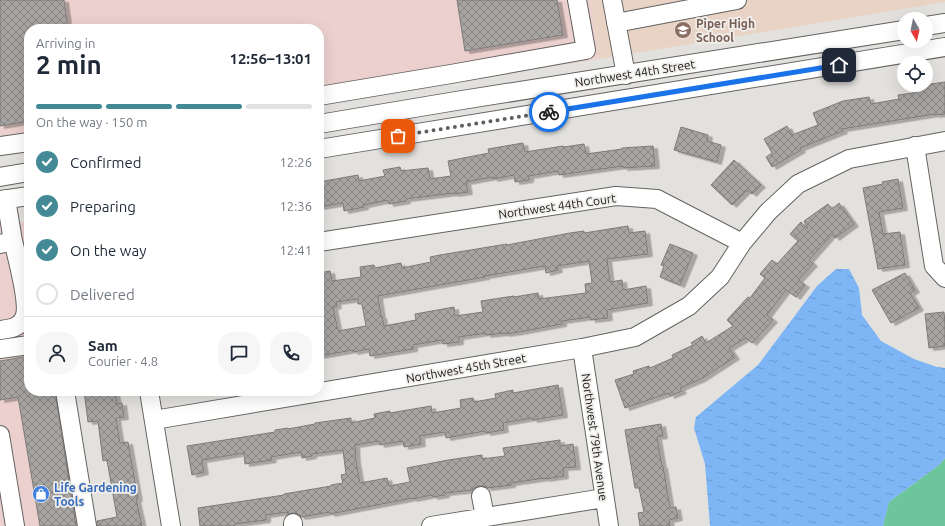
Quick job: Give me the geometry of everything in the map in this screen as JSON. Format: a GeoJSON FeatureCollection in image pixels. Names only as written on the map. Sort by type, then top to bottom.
{"type":"FeatureCollection","features":[{"type":"Feature","properties":{"kind":"street"},"geometry":{"type":"LineString","coordinates":[[577,0],[594,104]]}},
{"type":"Feature","properties":{"kind":"street"},"geometry":{"type":"LineString","coordinates":[[612,0],[626,74]]}},
{"type":"Feature","properties":{"kind":"street"},"geometry":{"type":"LineString","coordinates":[[616,23],[737,0]]}},
{"type":"Feature","properties":{"kind":"street"},"geometry":{"type":"LineString","coordinates":[[933,25],[945,23]]}},
{"type":"Feature","properties":{"kind":"street","name":"Northwest 44th Street"},"geometry":{"type":"LineString","coordinates":[[324,123],[897,31]]}},
{"type":"Feature","properties":{"kind":"street","name":"Northwest 44th Street"},"geometry":{"type":"LineString","coordinates":[[324,148],[945,47]]}},
{"type":"Feature","properties":{"kind":"street"},"geometry":{"type":"LineString","coordinates":[[324,95],[586,50]]}},
{"type":"Feature","properties":{"kind":"street"},"geometry":{"type":"LineString","coordinates":[[742,244],[768,212],[798,184],[849,159],[945,141]]}},
{"type":"Feature","properties":{"kind":"street"},"geometry":{"type":"LineString","coordinates":[[0,146],[24,143]]}},
{"type":"Feature","properties":{"kind":"street"},"geometry":{"type":"LineString","coordinates":[[915,146],[934,266],[945,278]]}},
{"type":"Feature","properties":{"kind":"street"},"geometry":{"type":"LineString","coordinates":[[0,177],[24,173]]}},
{"type":"Feature","properties":{"kind":"street","name":"Northwest 44th Court"},"geometry":{"type":"LineString","coordinates":[[324,241],[616,196],[658,199],[742,244]]}},
{"type":"Feature","properties":{"kind":"street"},"geometry":{"type":"LineString","coordinates":[[24,197],[3,200],[7,242],[24,293]]}},
{"type":"Feature","properties":{"kind":"street","name":"Northwest 45th Street"},"geometry":{"type":"LineString","coordinates":[[324,391],[582,348],[635,337],[689,306],[720,277],[742,244]]}},
{"type":"Feature","properties":{"kind":"street"},"geometry":{"type":"LineString","coordinates":[[0,330],[9,329],[18,325],[24,319]]}},
{"type":"Feature","properties":{"kind":"street"},"geometry":{"type":"LineString","coordinates":[[0,349],[24,345]]}},
{"type":"Feature","properties":{"kind":"street","name":"Northwest 79th Avenue"},"geometry":{"type":"LineString","coordinates":[[582,348],[609,526]]}},
{"type":"Feature","properties":{"kind":"street"},"geometry":{"type":"LineString","coordinates":[[66,396],[87,526]]}},
{"type":"Feature","properties":{"kind":"street"},"geometry":{"type":"LineString","coordinates":[[150,396],[171,526]]}},
{"type":"Feature","properties":{"kind":"street","name":"Northwest 45th Street"},"geometry":{"type":"LineString","coordinates":[[154,420],[297,396]]}},
{"type":"Feature","properties":{"kind":"street"},"geometry":{"type":"LineString","coordinates":[[0,436],[6,506],[15,526]]}},
{"type":"Feature","properties":{"kind":"street"},"geometry":{"type":"LineString","coordinates":[[481,496],[485,517]]}},
{"type":"Feature","properties":{"kind":"street"},"geometry":{"type":"LineString","coordinates":[[431,526],[604,498]]}},
{"type":"Feature","properties":{"kind":"shaded area"},"geometry":{"type":"Polygon","coordinates":[[[0,0],[590,0],[599,59],[324,101],[324,24],[24,24],[24,149],[0,153],[0,0]]]}},
{"type":"Feature","properties":{"kind":"shaded area","name":"Piper High School"},"geometry":{"type":"Polygon","coordinates":[[[590,0],[945,0],[945,2],[599,59],[590,0]]]}},
{"type":"Feature","properties":{"kind":"shaded area"},"geometry":{"type":"Polygon","coordinates":[[[24,222],[24,396],[72,396],[94,526],[0,526],[0,225],[24,222]]]}},
{"type":"Feature","properties":{"kind":"green space"},"geometry":{"type":"Polygon","coordinates":[[[945,458],[945,526],[883,526],[889,502],[939,465],[945,458]]]}},
{"type":"Feature","properties":{"kind":"water"},"geometry":{"type":"Polygon","coordinates":[[[836,269],[849,269],[859,288],[862,315],[881,341],[914,359],[937,367],[945,368],[945,458],[939,465],[889,502],[883,526],[710,526],[705,464],[694,428],[696,417],[758,365],[817,286],[836,269]]]}},
{"type":"Feature","properties":{"kind":"building"},"geometry":{"type":"Polygon","coordinates":[[[0,0],[64,0],[67,24],[24,24],[24,122],[0,126],[0,0]]]}},
{"type":"Feature","properties":{"kind":"building"},"geometry":{"type":"Polygon","coordinates":[[[457,0],[557,0],[563,35],[465,51],[457,0]]]}},
{"type":"Feature","properties":{"kind":"building"},"geometry":{"type":"Polygon","coordinates":[[[945,82],[945,114],[935,114],[842,129],[843,131],[800,148],[801,150],[772,167],[766,157],[772,153],[764,139],[787,126],[792,135],[818,125],[813,113],[843,101],[869,97],[871,104],[899,99],[898,95],[913,92],[933,92],[933,84],[945,82]]]}},
{"type":"Feature","properties":{"kind":"building"},"geometry":{"type":"Polygon","coordinates":[[[681,127],[708,135],[707,141],[721,145],[717,162],[674,150],[681,127]]]}},
{"type":"Feature","properties":{"kind":"building"},"geometry":{"type":"Polygon","coordinates":[[[523,143],[525,152],[584,144],[586,154],[622,148],[653,146],[655,166],[623,168],[623,166],[559,175],[558,171],[529,176],[529,180],[515,182],[514,175],[493,179],[493,177],[466,182],[468,192],[406,199],[406,201],[389,204],[388,200],[344,211],[343,203],[324,206],[324,181],[358,175],[359,181],[385,176],[383,170],[400,167],[401,171],[428,168],[430,179],[451,176],[448,161],[489,153],[488,149],[523,143]]]}},
{"type":"Feature","properties":{"kind":"building"},"geometry":{"type":"Polygon","coordinates":[[[734,160],[761,185],[752,194],[747,190],[732,205],[711,185],[734,160]]]}},
{"type":"Feature","properties":{"kind":"building"},"geometry":{"type":"Polygon","coordinates":[[[898,179],[903,208],[879,212],[883,234],[900,232],[905,265],[878,269],[863,188],[898,179]]]}},
{"type":"Feature","properties":{"kind":"building"},"geometry":{"type":"Polygon","coordinates":[[[839,203],[854,224],[835,238],[832,234],[809,260],[813,264],[798,280],[805,285],[796,297],[786,290],[767,315],[773,320],[752,343],[746,338],[729,348],[735,357],[701,379],[680,388],[682,391],[670,396],[669,393],[625,408],[615,380],[634,374],[633,371],[649,366],[650,368],[673,358],[672,355],[693,345],[691,343],[702,336],[706,343],[733,326],[727,320],[748,297],[750,298],[765,278],[760,274],[772,260],[777,264],[798,241],[790,234],[801,222],[808,229],[804,221],[828,204],[832,209],[839,203]]]}},
{"type":"Feature","properties":{"kind":"building"},"geometry":{"type":"Polygon","coordinates":[[[628,226],[629,233],[645,231],[648,254],[607,259],[610,282],[622,280],[623,290],[646,286],[648,303],[607,310],[608,318],[591,320],[590,317],[562,321],[562,324],[519,332],[486,335],[486,333],[459,337],[459,342],[443,344],[442,340],[413,345],[413,349],[370,356],[369,349],[324,355],[324,272],[330,271],[332,281],[361,277],[360,267],[374,265],[375,268],[401,263],[402,268],[431,262],[430,257],[584,231],[584,233],[628,226]],[[589,261],[557,266],[558,270],[546,273],[545,266],[378,296],[384,326],[416,320],[415,314],[454,307],[455,316],[483,312],[481,301],[538,293],[539,299],[586,293],[585,284],[592,283],[589,261]],[[358,299],[336,302],[337,306],[333,307],[338,331],[366,326],[362,304],[358,304],[358,299]]]}},
{"type":"Feature","properties":{"kind":"building"},"geometry":{"type":"Polygon","coordinates":[[[670,244],[693,253],[680,285],[660,277],[664,266],[661,265],[670,244]]]}},
{"type":"Feature","properties":{"kind":"building"},"geometry":{"type":"Polygon","coordinates":[[[905,273],[915,290],[910,293],[919,308],[891,323],[872,290],[905,273]]]}},
{"type":"Feature","properties":{"kind":"building"},"geometry":{"type":"Polygon","coordinates":[[[944,312],[945,346],[929,348],[925,314],[944,312]]]}},
{"type":"Feature","properties":{"kind":"building"},"geometry":{"type":"Polygon","coordinates":[[[24,357],[24,396],[56,396],[76,526],[40,526],[18,397],[0,400],[0,361],[24,357]]]}},
{"type":"Feature","properties":{"kind":"building"},"geometry":{"type":"Polygon","coordinates":[[[558,385],[563,415],[503,423],[504,430],[486,433],[485,431],[446,438],[445,432],[420,436],[421,444],[404,447],[403,441],[380,445],[379,441],[355,445],[356,461],[360,483],[387,478],[389,486],[410,482],[407,468],[482,455],[482,459],[505,456],[503,448],[560,440],[560,446],[573,444],[576,467],[563,468],[564,476],[511,483],[511,485],[487,488],[484,486],[479,486],[473,490],[445,493],[445,495],[433,497],[432,495],[413,498],[330,514],[330,512],[301,517],[298,514],[287,514],[287,512],[266,515],[266,520],[235,524],[235,526],[200,526],[198,508],[284,495],[343,483],[341,475],[346,474],[343,450],[312,454],[312,456],[302,458],[301,452],[271,457],[272,460],[245,464],[244,453],[202,460],[204,472],[192,475],[187,446],[351,418],[351,423],[375,418],[374,414],[390,411],[390,413],[431,406],[432,413],[461,408],[460,400],[473,398],[474,402],[496,398],[495,394],[513,390],[513,393],[558,385]]]}},
{"type":"Feature","properties":{"kind":"building"},"geometry":{"type":"Polygon","coordinates":[[[85,396],[116,396],[117,404],[122,403],[124,417],[116,418],[120,443],[128,442],[138,499],[136,499],[142,526],[97,526],[97,521],[117,517],[107,460],[103,461],[98,421],[88,422],[85,396]]]}},
{"type":"Feature","properties":{"kind":"building"},"geometry":{"type":"Polygon","coordinates":[[[661,424],[663,436],[657,437],[662,466],[670,508],[676,507],[678,518],[669,520],[670,526],[640,526],[638,513],[644,512],[639,488],[635,488],[625,430],[661,424]]]}},
{"type":"Feature","properties":{"kind":"way so far"},"geometry":{"type":"LineString","coordinates":[[398,136],[549,112]]}},
{"type":"Feature","properties":{"kind":"place","name":"Piper High School"},"geometry":{"type":"Point","coordinates":[683,30]}},
{"type":"Feature","properties":{"kind":"place","name":"Life Gardening Tools"},"geometry":{"type":"Point","coordinates":[41,494]}},
{"type":"Feature","properties":{"kind":"route"},"geometry":{"type":"LineString","coordinates":[[549,112],[839,65]]}}]}
